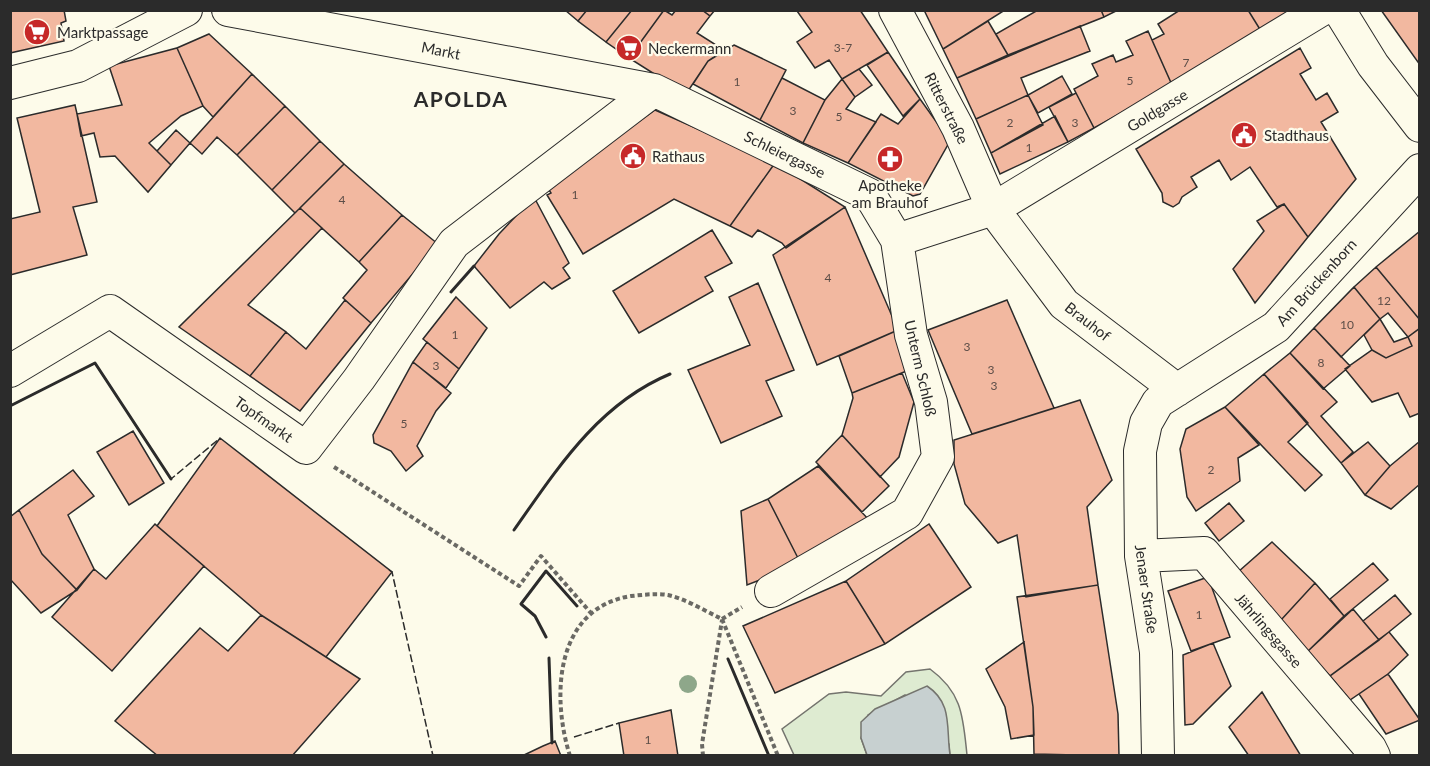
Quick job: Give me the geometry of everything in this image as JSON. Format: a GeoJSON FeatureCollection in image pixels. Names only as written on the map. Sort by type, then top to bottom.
{"type":"FeatureCollection","features":[{"type":"Feature","properties":{"kind":"street"},"geometry":{"type":"LineString","coordinates":[[10,83],[78,66],[186,10]]}},
{"type":"Feature","properties":{"kind":"street","name":"Markt"},"geometry":{"type":"LineString","coordinates":[[228,10],[654,90]]}},
{"type":"Feature","properties":{"kind":"street","name":"Ritterstraße"},"geometry":{"type":"LineString","coordinates":[[896,10],[958,128],[993,208]]}},
{"type":"Feature","properties":{"kind":"street","name":"Goldgasse"},"geometry":{"type":"LineString","coordinates":[[897,240],[993,208],[1322,10]]}},
{"type":"Feature","properties":{"kind":"street"},"geometry":{"type":"LineString","coordinates":[[1339,10],[1373,65],[1419,126]]}},
{"type":"Feature","properties":{"kind":"street","name":"Schleiergasse"},"geometry":{"type":"LineString","coordinates":[[654,90],[870,195],[897,240]]}},
{"type":"Feature","properties":{"kind":"street","name":"Topfmarkt"},"geometry":{"type":"LineString","coordinates":[[10,371],[110,311],[306,448],[359,379],[454,243],[654,90]]}},
{"type":"Feature","properties":{"kind":"street","name":"Am Brückenborn"},"geometry":{"type":"LineString","coordinates":[[1146,423],[1158,402],[1276,327],[1419,170]]}},
{"type":"Feature","properties":{"kind":"street","name":"Brauhof"},"geometry":{"type":"LineString","coordinates":[[993,208],[1064,304],[1177,390]]}},
{"type":"Feature","properties":{"kind":"street","name":"Unterm Schloß"},"geometry":{"type":"LineString","coordinates":[[771,591],[907,513],[938,457],[931,402],[911,335],[897,240]]}},
{"type":"Feature","properties":{"kind":"street","name":"Jenaer Straße"},"geometry":{"type":"LineString","coordinates":[[1146,423],[1140,451],[1141,556],[1156,652],[1158,756]]}},
{"type":"Feature","properties":{"kind":"street","name":"Jährlingsgasse"},"geometry":{"type":"LineString","coordinates":[[1141,556],[1204,553],[1370,748],[1374,756]]}},
{"type":"Feature","properties":{"kind":"path"},"geometry":{"type":"LineString","coordinates":[[306,448],[519,586],[541,556],[590,612]]}},
{"type":"Feature","properties":{"kind":"path"},"geometry":{"type":"LineString","coordinates":[[570,756],[564,739],[560,675],[571,638],[590,612],[614,599],[643,594],[668,595],[722,619],[778,756]]}},
{"type":"Feature","properties":{"kind":"path"},"geometry":{"type":"LineString","coordinates":[[704,756],[702,744],[722,619]]}},
{"type":"Feature","properties":{"kind":"green space"},"geometry":{"type":"Polygon","coordinates":[[[930,669],[941,678],[955,697],[962,718],[967,755],[950,755],[949,744],[905,695],[868,715],[861,738],[867,755],[794,755],[782,729],[829,694],[846,692],[881,696],[906,672],[930,669]]]}},
{"type":"Feature","properties":{"kind":"shaded area"},"geometry":{"type":"Polygon","coordinates":[[[927,686],[941,700],[945,708],[950,755],[867,755],[861,738],[861,722],[875,709],[927,686]]]}},
{"type":"Feature","properties":{"kind":"building","name":"Marktpassage"},"geometry":{"type":"Polygon","coordinates":[[[10,10],[64,10],[66,21],[61,23],[64,41],[10,53],[10,10]]]}},
{"type":"Feature","properties":{"kind":"building"},"geometry":{"type":"Polygon","coordinates":[[[565,10],[587,10],[578,21],[565,10]]]}},
{"type":"Feature","properties":{"kind":"building"},"geometry":{"type":"Polygon","coordinates":[[[587,10],[632,10],[606,42],[578,21],[587,10]]]}},
{"type":"Feature","properties":{"kind":"building"},"geometry":{"type":"Polygon","coordinates":[[[632,10],[664,10],[629,58],[606,42],[632,10]]]}},
{"type":"Feature","properties":{"kind":"building"},"geometry":{"type":"Polygon","coordinates":[[[664,10],[672,15],[676,10],[702,10],[710,16],[697,33],[724,50],[708,61],[686,94],[629,58],[664,10]]]}},
{"type":"Feature","properties":{"kind":"building"},"geometry":{"type":"Polygon","coordinates":[[[702,10],[715,10],[710,16],[702,10]]]}},
{"type":"Feature","properties":{"kind":"building"},"geometry":{"type":"Polygon","coordinates":[[[860,10],[888,52],[842,79],[829,60],[815,68],[797,42],[812,32],[797,11],[860,10]]]}},
{"type":"Feature","properties":{"kind":"building"},"geometry":{"type":"Polygon","coordinates":[[[924,10],[1005,10],[943,49],[924,10]]]}},
{"type":"Feature","properties":{"kind":"building"},"geometry":{"type":"Polygon","coordinates":[[[1038,10],[1101,10],[1104,17],[1008,55],[996,34],[1038,10]]]}},
{"type":"Feature","properties":{"kind":"building"},"geometry":{"type":"Polygon","coordinates":[[[1101,10],[1118,10],[1104,17],[1101,10]]]}},
{"type":"Feature","properties":{"kind":"building"},"geometry":{"type":"Polygon","coordinates":[[[1180,10],[1248,10],[1261,31],[1172,85],[1152,40],[1164,34],[1158,24],[1180,10]]]}},
{"type":"Feature","properties":{"kind":"building"},"geometry":{"type":"Polygon","coordinates":[[[1248,10],[1292,10],[1261,31],[1248,10]]]}},
{"type":"Feature","properties":{"kind":"building"},"geometry":{"type":"Polygon","coordinates":[[[1381,10],[1420,10],[1420,65],[1381,10]]]}},
{"type":"Feature","properties":{"kind":"building"},"geometry":{"type":"Polygon","coordinates":[[[988,21],[1008,55],[957,78],[943,49],[988,21]]]}},
{"type":"Feature","properties":{"kind":"building"},"geometry":{"type":"Polygon","coordinates":[[[1080,26],[1090,51],[1021,78],[1028,95],[976,119],[957,78],[1080,26]]]}},
{"type":"Feature","properties":{"kind":"building"},"geometry":{"type":"Polygon","coordinates":[[[1148,31],[1172,85],[1094,128],[1074,89],[1098,76],[1092,64],[1113,55],[1116,62],[1133,55],[1126,41],[1148,31]]]}},
{"type":"Feature","properties":{"kind":"building"},"geometry":{"type":"Polygon","coordinates":[[[209,34],[252,74],[213,117],[203,106],[177,48],[209,34]]]}},
{"type":"Feature","properties":{"kind":"building"},"geometry":{"type":"Polygon","coordinates":[[[734,45],[786,70],[760,120],[693,84],[708,61],[734,45]]]}},
{"type":"Feature","properties":{"kind":"building"},"geometry":{"type":"Polygon","coordinates":[[[177,48],[203,106],[181,116],[149,143],[171,165],[148,192],[115,156],[100,157],[94,133],[81,136],[77,114],[122,105],[109,66],[177,48]]]}},
{"type":"Feature","properties":{"kind":"building","name":"Stadthaus"},"geometry":{"type":"Polygon","coordinates":[[[1300,48],[1311,68],[1300,74],[1316,100],[1327,93],[1338,112],[1321,122],[1356,179],[1308,237],[1284,204],[1277,207],[1250,167],[1231,180],[1219,160],[1191,177],[1197,187],[1182,197],[1179,203],[1173,207],[1163,202],[1162,193],[1136,149],[1300,48]]]}},
{"type":"Feature","properties":{"kind":"building"},"geometry":{"type":"Polygon","coordinates":[[[888,52],[920,99],[903,116],[867,65],[888,52]]]}},
{"type":"Feature","properties":{"kind":"building"},"geometry":{"type":"Polygon","coordinates":[[[859,69],[872,85],[855,97],[842,79],[859,69]]]}},
{"type":"Feature","properties":{"kind":"building"},"geometry":{"type":"Polygon","coordinates":[[[252,74],[285,106],[237,155],[217,137],[202,154],[190,143],[252,74]]]}},
{"type":"Feature","properties":{"kind":"building"},"geometry":{"type":"Polygon","coordinates":[[[1062,76],[1072,94],[1038,113],[1028,95],[1062,76]]]}},
{"type":"Feature","properties":{"kind":"building"},"geometry":{"type":"Polygon","coordinates":[[[782,78],[825,100],[803,143],[760,120],[782,78]]]}},
{"type":"Feature","properties":{"kind":"building"},"geometry":{"type":"Polygon","coordinates":[[[842,79],[855,97],[846,109],[876,122],[848,163],[803,143],[825,100],[842,79]]]}},
{"type":"Feature","properties":{"kind":"building"},"geometry":{"type":"Polygon","coordinates":[[[1076,93],[1094,128],[1068,142],[1049,107],[1076,93]]]}},
{"type":"Feature","properties":{"kind":"building"},"geometry":{"type":"Polygon","coordinates":[[[1028,95],[1043,125],[991,153],[976,119],[1028,95]]]}},
{"type":"Feature","properties":{"kind":"building"},"geometry":{"type":"Polygon","coordinates":[[[920,99],[950,141],[920,194],[913,196],[848,163],[881,114],[898,124],[920,99]]]}},
{"type":"Feature","properties":{"kind":"building"},"geometry":{"type":"Polygon","coordinates":[[[75,105],[97,202],[73,207],[87,255],[10,275],[10,219],[40,212],[17,118],[75,105]]]}},
{"type":"Feature","properties":{"kind":"building"},"geometry":{"type":"Polygon","coordinates":[[[285,106],[320,141],[272,190],[237,155],[285,106]]]}},
{"type":"Feature","properties":{"kind":"building"},"geometry":{"type":"Polygon","coordinates":[[[655,110],[775,163],[730,226],[674,199],[583,254],[547,195],[551,193],[547,187],[655,110]]]}},
{"type":"Feature","properties":{"kind":"building"},"geometry":{"type":"Polygon","coordinates":[[[1055,116],[1068,142],[1000,174],[991,153],[1055,116]]]}},
{"type":"Feature","properties":{"kind":"building"},"geometry":{"type":"Polygon","coordinates":[[[176,130],[190,143],[171,165],[157,151],[176,130]]]}},
{"type":"Feature","properties":{"kind":"building"},"geometry":{"type":"Polygon","coordinates":[[[320,141],[344,164],[295,213],[272,190],[320,141]]]}},
{"type":"Feature","properties":{"kind":"building"},"geometry":{"type":"Polygon","coordinates":[[[775,163],[845,207],[786,248],[782,243],[758,230],[752,237],[730,226],[775,163]]]}},
{"type":"Feature","properties":{"kind":"building"},"geometry":{"type":"Polygon","coordinates":[[[344,164],[402,215],[359,262],[300,208],[344,164]]]}},
{"type":"Feature","properties":{"kind":"building"},"geometry":{"type":"Polygon","coordinates":[[[534,197],[569,263],[563,268],[570,278],[552,289],[544,282],[510,308],[474,266],[499,234],[534,197]]]}},
{"type":"Feature","properties":{"kind":"building"},"geometry":{"type":"Polygon","coordinates":[[[1284,204],[1308,237],[1255,303],[1233,269],[1264,231],[1257,221],[1284,204]]]}},
{"type":"Feature","properties":{"kind":"building"},"geometry":{"type":"Polygon","coordinates":[[[845,207],[898,330],[817,365],[773,255],[845,207]]]}},
{"type":"Feature","properties":{"kind":"building"},"geometry":{"type":"Polygon","coordinates":[[[300,208],[322,228],[248,305],[286,332],[250,376],[179,327],[300,208]]]}},
{"type":"Feature","properties":{"kind":"building"},"geometry":{"type":"Polygon","coordinates":[[[402,215],[438,244],[371,323],[343,298],[367,270],[359,262],[402,215]]]}},
{"type":"Feature","properties":{"kind":"building"},"geometry":{"type":"Polygon","coordinates":[[[712,230],[732,263],[705,277],[713,291],[639,333],[613,291],[712,230]]]}},
{"type":"Feature","properties":{"kind":"building"},"geometry":{"type":"Polygon","coordinates":[[[1420,231],[1420,320],[1376,267],[1420,231]]]}},
{"type":"Feature","properties":{"kind":"building"},"geometry":{"type":"Polygon","coordinates":[[[1376,267],[1420,320],[1420,328],[1408,337],[1388,313],[1380,319],[1354,287],[1376,267]]]}},
{"type":"Feature","properties":{"kind":"building"},"geometry":{"type":"Polygon","coordinates":[[[758,283],[794,370],[766,381],[782,416],[721,443],[688,370],[750,345],[729,297],[758,283]]]}},
{"type":"Feature","properties":{"kind":"building"},"geometry":{"type":"Polygon","coordinates":[[[1354,287],[1380,319],[1341,357],[1314,328],[1354,287]]]}},
{"type":"Feature","properties":{"kind":"building"},"geometry":{"type":"Polygon","coordinates":[[[456,297],[487,328],[459,369],[423,339],[456,297]]]}},
{"type":"Feature","properties":{"kind":"building"},"geometry":{"type":"Polygon","coordinates":[[[345,300],[371,323],[300,411],[250,376],[286,332],[306,349],[345,300]]]}},
{"type":"Feature","properties":{"kind":"building"},"geometry":{"type":"Polygon","coordinates":[[[1007,300],[1054,408],[972,434],[928,330],[1007,300]]]}},
{"type":"Feature","properties":{"kind":"building"},"geometry":{"type":"Polygon","coordinates":[[[1380,319],[1394,342],[1408,337],[1412,346],[1386,358],[1372,350],[1364,335],[1380,319]]]}},
{"type":"Feature","properties":{"kind":"building"},"geometry":{"type":"Polygon","coordinates":[[[1314,328],[1350,366],[1323,389],[1290,353],[1314,328]]]}},
{"type":"Feature","properties":{"kind":"building"},"geometry":{"type":"Polygon","coordinates":[[[1420,328],[1420,413],[1410,417],[1398,393],[1372,402],[1345,369],[1372,350],[1386,358],[1412,346],[1408,337],[1420,328]]]}},
{"type":"Feature","properties":{"kind":"building"},"geometry":{"type":"Polygon","coordinates":[[[898,330],[914,368],[852,393],[839,356],[898,330]]]}},
{"type":"Feature","properties":{"kind":"building"},"geometry":{"type":"Polygon","coordinates":[[[427,342],[459,369],[446,388],[413,362],[427,342]]]}},
{"type":"Feature","properties":{"kind":"building"},"geometry":{"type":"Polygon","coordinates":[[[1290,353],[1337,402],[1321,416],[1353,452],[1341,463],[1264,374],[1290,353]]]}},
{"type":"Feature","properties":{"kind":"building"},"geometry":{"type":"Polygon","coordinates":[[[413,362],[451,393],[436,411],[417,446],[423,456],[406,471],[391,451],[374,443],[373,435],[413,362]]]}},
{"type":"Feature","properties":{"kind":"building"},"geometry":{"type":"Polygon","coordinates":[[[902,373],[914,402],[899,457],[880,477],[842,435],[853,398],[852,393],[902,373]]]}},
{"type":"Feature","properties":{"kind":"building"},"geometry":{"type":"Polygon","coordinates":[[[1264,374],[1308,423],[1288,442],[1322,475],[1305,491],[1225,407],[1264,374]]]}},
{"type":"Feature","properties":{"kind":"building"},"geometry":{"type":"Polygon","coordinates":[[[1080,400],[1112,480],[1087,507],[1098,585],[1026,597],[1017,535],[998,543],[965,504],[954,464],[954,440],[1080,400]]]}},
{"type":"Feature","properties":{"kind":"building"},"geometry":{"type":"Polygon","coordinates":[[[1225,407],[1259,445],[1238,458],[1240,481],[1196,511],[1187,497],[1180,449],[1186,429],[1225,407]]]}},
{"type":"Feature","properties":{"kind":"building"},"geometry":{"type":"Polygon","coordinates":[[[133,431],[164,483],[129,505],[97,452],[133,431]]]}},
{"type":"Feature","properties":{"kind":"building"},"geometry":{"type":"Polygon","coordinates":[[[842,435],[889,486],[862,512],[816,462],[842,435]]]}},
{"type":"Feature","properties":{"kind":"building"},"geometry":{"type":"Polygon","coordinates":[[[220,438],[392,572],[326,657],[261,615],[157,526],[220,438]]]}},
{"type":"Feature","properties":{"kind":"building"},"geometry":{"type":"Polygon","coordinates":[[[1420,441],[1420,484],[1391,509],[1365,495],[1390,466],[1420,441]]]}},
{"type":"Feature","properties":{"kind":"building"},"geometry":{"type":"Polygon","coordinates":[[[1368,442],[1390,466],[1365,495],[1341,463],[1368,442]]]}},
{"type":"Feature","properties":{"kind":"building"},"geometry":{"type":"Polygon","coordinates":[[[818,466],[871,522],[801,564],[768,499],[818,466]]]}},
{"type":"Feature","properties":{"kind":"building"},"geometry":{"type":"Polygon","coordinates":[[[73,470],[94,496],[68,515],[94,569],[77,590],[42,554],[19,510],[73,470]]]}},
{"type":"Feature","properties":{"kind":"building"},"geometry":{"type":"Polygon","coordinates":[[[768,499],[801,564],[747,585],[741,511],[768,499]]]}},
{"type":"Feature","properties":{"kind":"building"},"geometry":{"type":"Polygon","coordinates":[[[1229,503],[1244,521],[1219,541],[1205,523],[1229,503]]]}},
{"type":"Feature","properties":{"kind":"building"},"geometry":{"type":"Polygon","coordinates":[[[19,510],[42,554],[77,590],[41,613],[10,579],[10,517],[19,510]]]}},
{"type":"Feature","properties":{"kind":"building"},"geometry":{"type":"Polygon","coordinates":[[[155,524],[204,566],[112,671],[52,617],[94,569],[106,579],[155,524]]]}},
{"type":"Feature","properties":{"kind":"building"},"geometry":{"type":"Polygon","coordinates":[[[929,524],[971,587],[885,644],[846,581],[929,524]]]}},
{"type":"Feature","properties":{"kind":"building"},"geometry":{"type":"Polygon","coordinates":[[[1272,542],[1315,583],[1281,620],[1238,572],[1272,542]]]}},
{"type":"Feature","properties":{"kind":"building"},"geometry":{"type":"Polygon","coordinates":[[[1373,563],[1388,580],[1344,616],[1330,599],[1373,563]]]}},
{"type":"Feature","properties":{"kind":"building"},"geometry":{"type":"Polygon","coordinates":[[[1208,577],[1230,637],[1191,651],[1168,591],[1208,577]]]}},
{"type":"Feature","properties":{"kind":"building"},"geometry":{"type":"Polygon","coordinates":[[[846,581],[885,644],[775,693],[743,626],[846,581]]]}},
{"type":"Feature","properties":{"kind":"building"},"geometry":{"type":"Polygon","coordinates":[[[1315,583],[1344,616],[1307,652],[1281,620],[1315,583]]]}},
{"type":"Feature","properties":{"kind":"building"},"geometry":{"type":"Polygon","coordinates":[[[1098,585],[1118,714],[1119,756],[1034,754],[1033,707],[1017,597],[1098,585]]]}},
{"type":"Feature","properties":{"kind":"building"},"geometry":{"type":"Polygon","coordinates":[[[1395,595],[1411,614],[1379,640],[1363,621],[1395,595]]]}},
{"type":"Feature","properties":{"kind":"building"},"geometry":{"type":"Polygon","coordinates":[[[1353,609],[1379,640],[1330,676],[1307,652],[1353,609]]]}},
{"type":"Feature","properties":{"kind":"building"},"geometry":{"type":"Polygon","coordinates":[[[261,615],[360,679],[292,756],[158,756],[115,721],[200,628],[228,651],[261,615]]]}},
{"type":"Feature","properties":{"kind":"building"},"geometry":{"type":"Polygon","coordinates":[[[1389,632],[1408,655],[1388,674],[1350,700],[1330,676],[1389,632]]]}},
{"type":"Feature","properties":{"kind":"building"},"geometry":{"type":"Polygon","coordinates":[[[1024,642],[1033,707],[1034,735],[1011,739],[1005,707],[986,669],[1024,642]]]}},
{"type":"Feature","properties":{"kind":"building"},"geometry":{"type":"Polygon","coordinates":[[[1213,643],[1231,686],[1193,724],[1185,725],[1183,655],[1213,643]]]}},
{"type":"Feature","properties":{"kind":"building"},"geometry":{"type":"Polygon","coordinates":[[[1388,674],[1420,720],[1386,734],[1359,694],[1388,674]]]}},
{"type":"Feature","properties":{"kind":"building"},"geometry":{"type":"Polygon","coordinates":[[[1262,692],[1301,756],[1249,756],[1229,727],[1262,692]]]}},
{"type":"Feature","properties":{"kind":"building"},"geometry":{"type":"Polygon","coordinates":[[[671,710],[678,756],[624,756],[619,723],[671,710]]]}},
{"type":"Feature","properties":{"kind":"building"},"geometry":{"type":"Polygon","coordinates":[[[555,741],[561,756],[522,756],[543,746],[555,741]]]}},
{"type":"Feature","properties":{"kind":"fence"},"geometry":{"type":"LineString","coordinates":[[10,406],[95,363],[171,479],[219,439]]}},
{"type":"Feature","properties":{"kind":"fence"},"geometry":{"type":"LineString","coordinates":[[389,570],[392,572],[433,756]]}},
{"type":"Feature","properties":{"kind":"fence"},"geometry":{"type":"LineString","coordinates":[[574,737],[619,723]]}},
{"type":"Feature","properties":{"kind":"wall"},"geometry":{"type":"LineString","coordinates":[[451,292],[474,266]]}},
{"type":"Feature","properties":{"kind":"wall"},"geometry":{"type":"LineString","coordinates":[[10,406],[95,363],[171,479]]}},
{"type":"Feature","properties":{"kind":"wall"},"geometry":{"type":"LineString","coordinates":[[514,530],[563,462],[600,420],[621,402],[670,374]]}},
{"type":"Feature","properties":{"kind":"wall"},"geometry":{"type":"LineString","coordinates":[[546,637],[535,616],[521,604],[546,571],[577,606]]}},
{"type":"Feature","properties":{"kind":"wall"},"geometry":{"type":"LineString","coordinates":[[549,658],[552,743]]}},
{"type":"Feature","properties":{"kind":"wall"},"geometry":{"type":"LineString","coordinates":[[728,659],[769,756]]}},
{"type":"Feature","properties":{"kind":"place","name":"Marktpassage"},"geometry":{"type":"Point","coordinates":[37,32]}},
{"type":"Feature","properties":{"kind":"place","name":"Neckermann"},"geometry":{"type":"Point","coordinates":[629,48]}},
{"type":"Feature","properties":{"kind":"place","name":"Stadthaus"},"geometry":{"type":"Point","coordinates":[1244,135]}},
{"type":"Feature","properties":{"kind":"place","name":"Rathaus"},"geometry":{"type":"Point","coordinates":[633,156]}},
{"type":"Feature","properties":{"kind":"place","name":"Apotheke am Brauhof"},"geometry":{"type":"Point","coordinates":[890,159]}},
{"type":"Feature","properties":{"kind":"district","name":"APOLDA"},"geometry":{"type":"Point","coordinates":[461,98]}}]}
